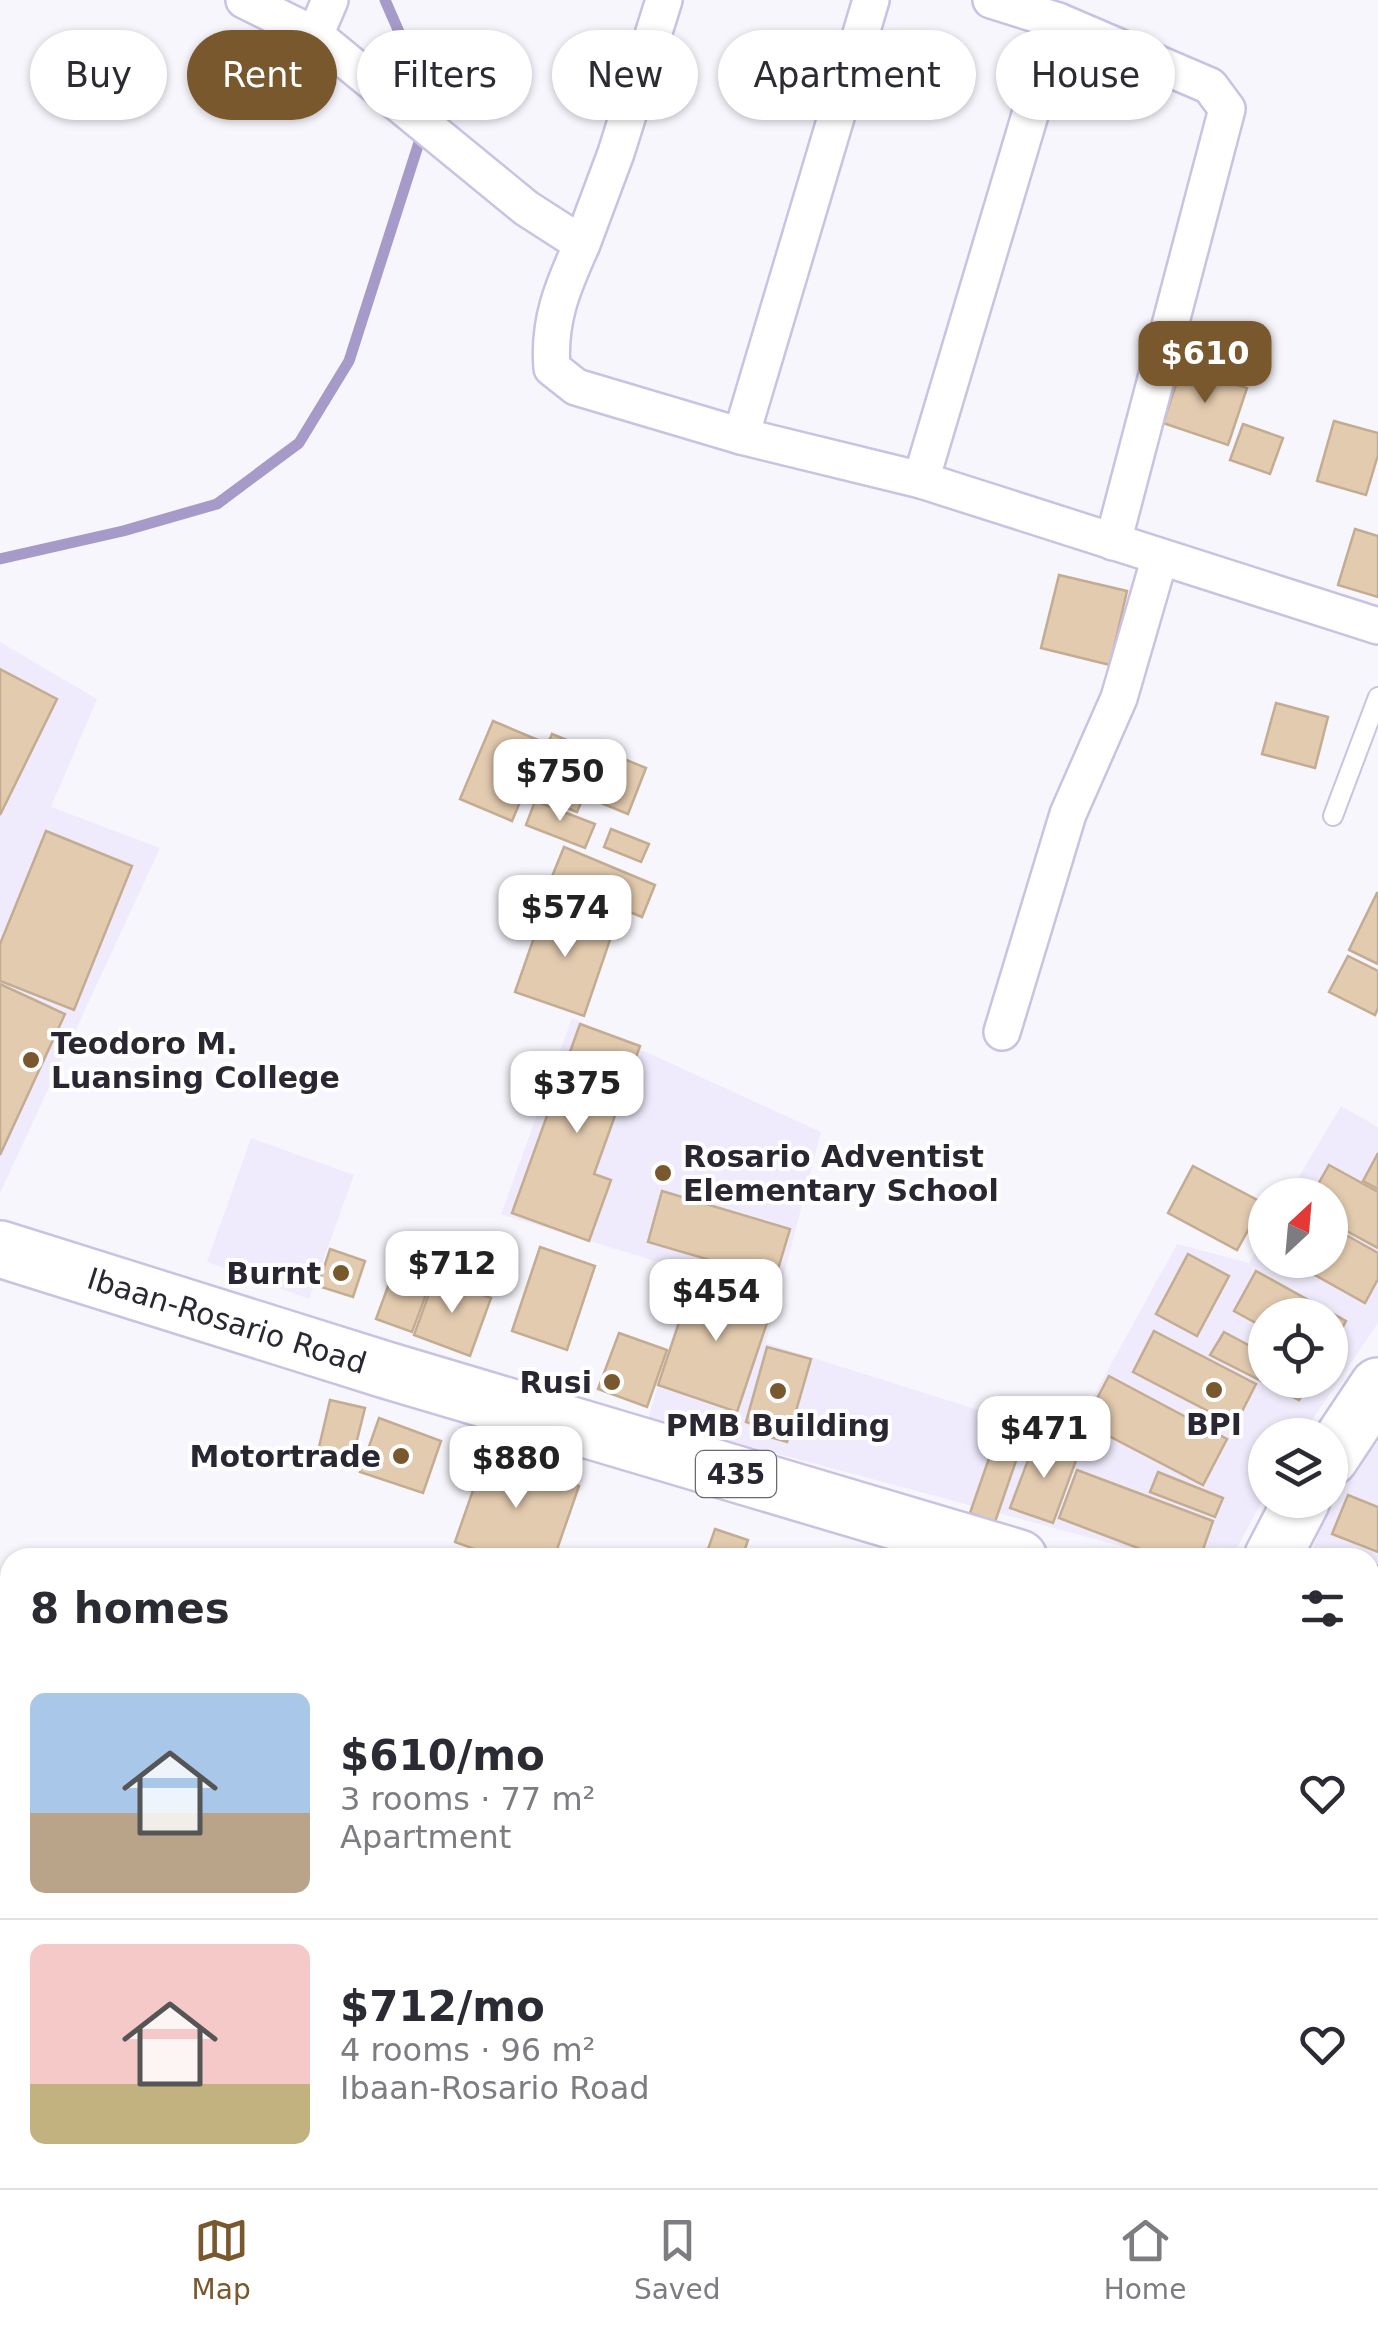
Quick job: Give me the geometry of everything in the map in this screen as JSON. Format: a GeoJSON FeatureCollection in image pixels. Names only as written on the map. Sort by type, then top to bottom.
{"type":"FeatureCollection","features":[{"type":"Feature","properties":{"kind":"main road","name":"Ibaan-Rosario Road"},"geometry":{"type":"LineString","coordinates":[[0,1249],[986,1548]]}},
{"type":"Feature","properties":{"kind":"main road"},"geometry":{"type":"LineString","coordinates":[[1348,1431],[1378,1386]]}},
{"type":"Feature","properties":{"kind":"main road"},"geometry":{"type":"LineString","coordinates":[[1277,1548],[1293,1518]]}},
{"type":"Feature","properties":{"kind":"street"},"geometry":{"type":"LineString","coordinates":[[244,0],[307,30]]}},
{"type":"Feature","properties":{"kind":"street"},"geometry":{"type":"LineString","coordinates":[[317,30],[330,0]]}},
{"type":"Feature","properties":{"kind":"street"},"geometry":{"type":"LineString","coordinates":[[664,0],[616,154],[556,301],[550,341],[552,368],[576,387],[740,436],[921,480],[1378,626]]}},
{"type":"Feature","properties":{"kind":"street"},"geometry":{"type":"LineString","coordinates":[[740,436],[871,0]]}},
{"type":"Feature","properties":{"kind":"street"},"geometry":{"type":"LineString","coordinates":[[991,0],[1058,22],[1210,86],[1227,108],[1113,542]]}},
{"type":"Feature","properties":{"kind":"street"},"geometry":{"type":"LineString","coordinates":[[921,480],[1058,22]]}},
{"type":"Feature","properties":{"kind":"street"},"geometry":{"type":"LineString","coordinates":[[337,52],[526,208],[582,244]]}},
{"type":"Feature","properties":{"kind":"street"},"geometry":{"type":"LineString","coordinates":[[1002,1032],[1068,814],[1119,698],[1160,557]]}},
{"type":"Feature","properties":{"kind":"lane"},"geometry":{"type":"LineString","coordinates":[[1332,816],[1378,698]]}},
{"type":"Feature","properties":{"kind":"shaded area","name":"Teodoro M. Luansing College"},"geometry":{"type":"Polygon","coordinates":[[[0,642],[97,699],[51,807],[160,848],[0,1193],[0,642]]]}},
{"type":"Feature","properties":{"kind":"shaded area"},"geometry":{"type":"Polygon","coordinates":[[[572,1018],[821,1132],[766,1343],[1070,1439],[1177,1244],[1248,1263],[1248,1278],[1348,1278],[1348,1178],[1298,1178],[1341,1106],[1378,1127],[1378,1323],[1348,1367],[1348,1298],[1248,1298],[1248,1398],[1327,1398],[1314,1418],[1248,1418],[1248,1518],[1253,1518],[1237,1548],[1128,1548],[648,1419],[691,1272],[501,1214],[572,1018]]]}},
{"type":"Feature","properties":{"kind":"shaded area"},"geometry":{"type":"Polygon","coordinates":[[[251,1138],[354,1175],[309,1299],[207,1262],[251,1138]]]}},
{"type":"Feature","properties":{"kind":"shaded area"},"geometry":{"type":"Polygon","coordinates":[[[1378,1441],[1378,1548],[1313,1548],[1324,1518],[1348,1518],[1348,1482],[1378,1441]]]}},
{"type":"Feature","properties":{"kind":"building"},"geometry":{"type":"Polygon","coordinates":[[[1182,367],[1247,388],[1228,445],[1163,423],[1182,367]]]}},
{"type":"Feature","properties":{"kind":"building"},"geometry":{"type":"Polygon","coordinates":[[[1334,421],[1378,433],[1378,455],[1366,495],[1317,481],[1334,421]]]}},
{"type":"Feature","properties":{"kind":"building"},"geometry":{"type":"Polygon","coordinates":[[[1243,424],[1283,438],[1270,474],[1230,460],[1243,424]]]}},
{"type":"Feature","properties":{"kind":"building"},"geometry":{"type":"Polygon","coordinates":[[[1355,529],[1378,536],[1378,597],[1338,585],[1355,529]]]}},
{"type":"Feature","properties":{"kind":"building"},"geometry":{"type":"Polygon","coordinates":[[[1059,575],[1127,591],[1110,665],[1041,648],[1059,575]]]}},
{"type":"Feature","properties":{"kind":"building"},"geometry":{"type":"Polygon","coordinates":[[[0,669],[57,699],[0,815],[0,669]]]}},
{"type":"Feature","properties":{"kind":"building"},"geometry":{"type":"Polygon","coordinates":[[[1276,703],[1328,717],[1315,768],[1262,754],[1276,703]]]}},
{"type":"Feature","properties":{"kind":"building"},"geometry":{"type":"Polygon","coordinates":[[[493,721],[545,743],[512,821],[460,799],[493,721]]]}},
{"type":"Feature","properties":{"kind":"building"},"geometry":{"type":"Polygon","coordinates":[[[552,734],[601,754],[577,812],[528,792],[552,734]]]}},
{"type":"Feature","properties":{"kind":"building"},"geometry":{"type":"Polygon","coordinates":[[[607,752],[646,768],[628,814],[589,798],[607,752]]]}},
{"type":"Feature","properties":{"kind":"building"},"geometry":{"type":"Polygon","coordinates":[[[535,801],[595,824],[585,848],[526,825],[535,801]]]}},
{"type":"Feature","properties":{"kind":"building"},"geometry":{"type":"Polygon","coordinates":[[[611,829],[649,844],[641,862],[604,847],[611,829]]]}},
{"type":"Feature","properties":{"kind":"building"},"geometry":{"type":"Polygon","coordinates":[[[46,831],[132,866],[74,1010],[0,981],[0,944],[46,831]]]}},
{"type":"Feature","properties":{"kind":"building"},"geometry":{"type":"Polygon","coordinates":[[[564,847],[655,885],[642,917],[551,879],[564,847]]]}},
{"type":"Feature","properties":{"kind":"building"},"geometry":{"type":"Polygon","coordinates":[[[1378,893],[1378,964],[1349,950],[1378,893]]]}},
{"type":"Feature","properties":{"kind":"building"},"geometry":{"type":"Polygon","coordinates":[[[546,903],[614,928],[584,1016],[515,992],[546,903]]]}},
{"type":"Feature","properties":{"kind":"building"},"geometry":{"type":"Polygon","coordinates":[[[1348,956],[1378,971],[1375,1015],[1329,992],[1348,956]]]}},
{"type":"Feature","properties":{"kind":"building"},"geometry":{"type":"Polygon","coordinates":[[[0,984],[65,1014],[0,1155],[0,984]]]}},
{"type":"Feature","properties":{"kind":"building"},"geometry":{"type":"Polygon","coordinates":[[[580,1024],[640,1046],[594,1174],[611,1180],[589,1241],[512,1213],[580,1024]]]}},
{"type":"Feature","properties":{"kind":"building"},"geometry":{"type":"Polygon","coordinates":[[[1378,1153],[1378,1189],[1363,1181],[1378,1153]]]}},
{"type":"Feature","properties":{"kind":"building"},"geometry":{"type":"Polygon","coordinates":[[[1329,1165],[1378,1192],[1378,1248],[1348,1232],[1348,1178],[1322,1178],[1329,1165]]]}},
{"type":"Feature","properties":{"kind":"building"},"geometry":{"type":"Polygon","coordinates":[[[1193,1166],[1248,1195],[1248,1230],[1237,1250],[1168,1213],[1193,1166]]]}},
{"type":"Feature","properties":{"kind":"building"},"geometry":{"type":"Polygon","coordinates":[[[662,1191],[790,1229],[775,1279],[648,1242],[662,1191]]]}},
{"type":"Feature","properties":{"kind":"building"},"geometry":{"type":"Polygon","coordinates":[[[1348,1236],[1378,1253],[1378,1279],[1365,1303],[1320,1278],[1348,1278],[1348,1236]]]}},
{"type":"Feature","properties":{"kind":"building"},"geometry":{"type":"Polygon","coordinates":[[[540,1247],[595,1266],[567,1350],[512,1331],[540,1247]]]}},
{"type":"Feature","properties":{"kind":"building","name":"Burnt"},"geometry":{"type":"Polygon","coordinates":[[[330,1249],[365,1261],[353,1297],[318,1286],[330,1249]]]}},
{"type":"Feature","properties":{"kind":"building"},"geometry":{"type":"Polygon","coordinates":[[[1188,1254],[1229,1276],[1197,1336],[1156,1314],[1188,1254]]]}},
{"type":"Feature","properties":{"kind":"building"},"geometry":{"type":"Polygon","coordinates":[[[397,1262],[433,1276],[412,1332],[376,1319],[397,1262]]]}},
{"type":"Feature","properties":{"kind":"building"},"geometry":{"type":"Polygon","coordinates":[[[695,1275],[774,1302],[737,1412],[658,1385],[695,1275]]]}},
{"type":"Feature","properties":{"kind":"building"},"geometry":{"type":"Polygon","coordinates":[[[435,1277],[491,1298],[470,1356],[414,1335],[435,1277]]]}},
{"type":"Feature","properties":{"kind":"building"},"geometry":{"type":"Polygon","coordinates":[[[1252,1278],[1269,1278],[1305,1298],[1248,1298],[1248,1319],[1234,1311],[1252,1278]]]}},
{"type":"Feature","properties":{"kind":"building"},"geometry":{"type":"Polygon","coordinates":[[[1154,1331],[1248,1380],[1249,1398],[1235,1425],[1133,1372],[1154,1331]]]}},
{"type":"Feature","properties":{"kind":"building"},"geometry":{"type":"Polygon","coordinates":[[[1224,1332],[1248,1345],[1248,1374],[1210,1355],[1224,1332]]]}},
{"type":"Feature","properties":{"kind":"building"},"geometry":{"type":"Polygon","coordinates":[[[619,1333],[667,1350],[647,1407],[598,1389],[619,1333]]]}},
{"type":"Feature","properties":{"kind":"building","name":"PMB Building"},"geometry":{"type":"Polygon","coordinates":[[[767,1347],[811,1359],[787,1442],[753,1432],[755,1425],[746,1422],[767,1347]]]}},
{"type":"Feature","properties":{"kind":"building"},"geometry":{"type":"Polygon","coordinates":[[[1109,1376],[1227,1439],[1203,1485],[1084,1423],[1109,1376]]]}},
{"type":"Feature","properties":{"kind":"building"},"geometry":{"type":"Polygon","coordinates":[[[330,1400],[365,1408],[353,1456],[319,1447],[330,1400]]]}},
{"type":"Feature","properties":{"kind":"building","name":"Motortrade"},"geometry":{"type":"Polygon","coordinates":[[[379,1418],[441,1441],[423,1493],[360,1472],[379,1418]]]}},
{"type":"Feature","properties":{"kind":"building"},"geometry":{"type":"Polygon","coordinates":[[[1036,1439],[1078,1455],[1053,1523],[1010,1508],[1036,1439]]]}},
{"type":"Feature","properties":{"kind":"building"},"geometry":{"type":"Polygon","coordinates":[[[994,1444],[1019,1452],[995,1522],[970,1513],[994,1444]]]}},
{"type":"Feature","properties":{"kind":"building"},"geometry":{"type":"Polygon","coordinates":[[[486,1453],[579,1486],[557,1548],[472,1548],[455,1542],[486,1453]]]}},
{"type":"Feature","properties":{"kind":"building"},"geometry":{"type":"Polygon","coordinates":[[[1077,1470],[1213,1521],[1204,1548],[1138,1548],[1059,1518],[1077,1470]]]}},
{"type":"Feature","properties":{"kind":"building"},"geometry":{"type":"Polygon","coordinates":[[[1158,1472],[1223,1498],[1215,1517],[1150,1492],[1158,1472]]]}},
{"type":"Feature","properties":{"kind":"building"},"geometry":{"type":"Polygon","coordinates":[[[1348,1495],[1378,1507],[1378,1548],[1332,1534],[1339,1518],[1348,1518],[1348,1495]]]}},
{"type":"Feature","properties":{"kind":"building"},"geometry":{"type":"Polygon","coordinates":[[[715,1529],[748,1540],[745,1548],[708,1548],[715,1529]]]}},
{"type":"Feature","properties":{"kind":"waterway"},"geometry":{"type":"LineString","coordinates":[[0,559],[123,531],[217,504],[299,443],[349,361],[431,105],[385,0]]}},
{"type":"Feature","properties":{"kind":"place","name":"Teodoro M. Luansing College"},"geometry":{"type":"Point","coordinates":[31,1060]}},
{"type":"Feature","properties":{"kind":"place","name":"Rosario Adventist Elementary School"},"geometry":{"type":"Point","coordinates":[663,1173]}},
{"type":"Feature","properties":{"kind":"place","name":"Burnt"},"geometry":{"type":"Point","coordinates":[341,1273]}},
{"type":"Feature","properties":{"kind":"place","name":"Rusi"},"geometry":{"type":"Point","coordinates":[612,1382]}},
{"type":"Feature","properties":{"kind":"place","name":"BPI"},"geometry":{"type":"Point","coordinates":[1214,1390]}},
{"type":"Feature","properties":{"kind":"place","name":"PMB Building"},"geometry":{"type":"Point","coordinates":[778,1391]}},
{"type":"Feature","properties":{"kind":"place","name":"Motortrade"},"geometry":{"type":"Point","coordinates":[401,1456]}}]}
